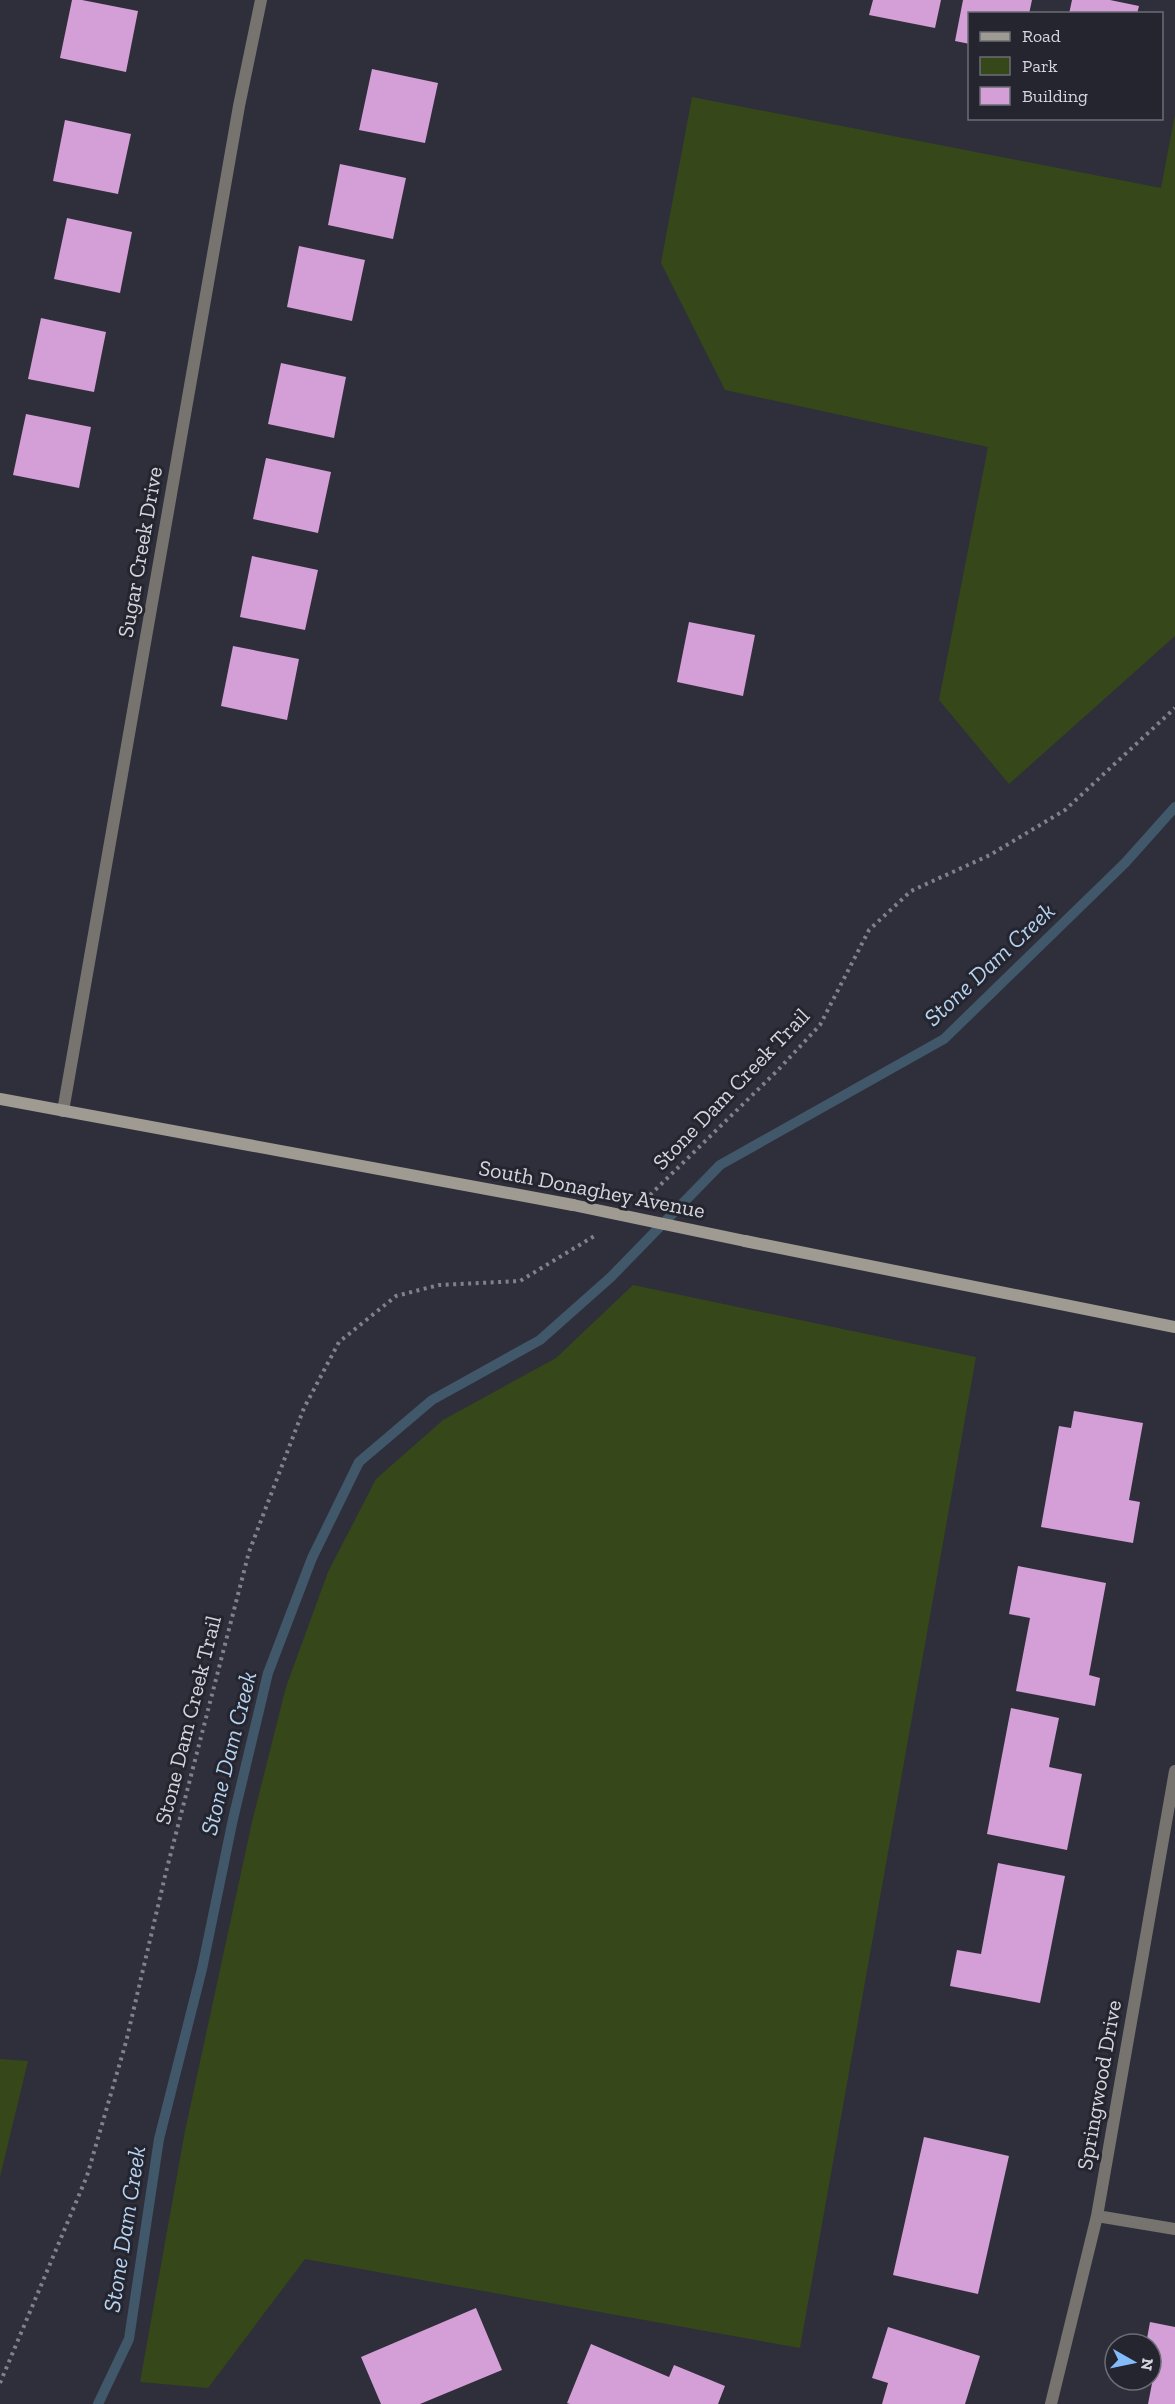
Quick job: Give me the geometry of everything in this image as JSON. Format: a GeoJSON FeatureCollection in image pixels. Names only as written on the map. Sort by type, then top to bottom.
{"type":"FeatureCollection","features":[{"type":"Feature","properties":{"kind":"street","name":"Sugar Creek Drive"},"geometry":{"type":"LineString","coordinates":[[63,1112],[235,129],[261,0]]}},
{"type":"Feature","properties":{"kind":"street","name":"South Donaghey Avenue"},"geometry":{"type":"LineString","coordinates":[[0,1099],[573,1205],[1175,1327]]}},
{"type":"Feature","properties":{"kind":"street","name":"Springwood Drive"},"geometry":{"type":"LineString","coordinates":[[1052,2404],[1097,2216],[1175,1771]]}},
{"type":"Feature","properties":{"kind":"street"},"geometry":{"type":"LineString","coordinates":[[1097,2216],[1175,2229]]}},
{"type":"Feature","properties":{"kind":"path","name":"Stone Dam Creek Trail"},"geometry":{"type":"LineString","coordinates":[[653,1193],[778,1071],[820,1025],[868,930],[911,891],[990,855],[1065,810],[1175,708]]}},
{"type":"Feature","properties":{"kind":"path","name":"Stone Dam Creek Trail"},"geometry":{"type":"LineString","coordinates":[[0,2383],[87,2176],[126,2042],[166,1872],[249,1552],[304,1408],[339,1342],[396,1296],[439,1285],[520,1281],[593,1237]]}},
{"type":"Feature","properties":{"kind":"green space"},"geometry":{"type":"Polygon","coordinates":[[[692,97],[1161,188],[1175,114],[1175,636],[1009,784],[939,700],[988,447],[725,390],[661,263],[692,97]]]}},
{"type":"Feature","properties":{"kind":"green space"},"geometry":{"type":"Polygon","coordinates":[[[633,1285],[976,1357],[800,2348],[305,2259],[208,2388],[140,2382],[185,2131],[252,1822],[286,1687],[328,1572],[376,1479],[443,1420],[556,1358],[633,1285]]]}},
{"type":"Feature","properties":{"kind":"green space"},"geometry":{"type":"Polygon","coordinates":[[[0,2059],[28,2061],[0,2177],[0,2059]]]}},
{"type":"Feature","properties":{"kind":"building"},"geometry":{"type":"Polygon","coordinates":[[[72,0],[138,11],[126,72],[60,58],[72,0]]]}},
{"type":"Feature","properties":{"kind":"building"},"geometry":{"type":"Polygon","coordinates":[[[873,0],[941,0],[935,28],[869,15],[873,0]]]}},
{"type":"Feature","properties":{"kind":"building"},"geometry":{"type":"Polygon","coordinates":[[[963,0],[1032,0],[1029,12],[968,12],[968,44],[955,41],[963,0]]]}},
{"type":"Feature","properties":{"kind":"building"},"geometry":{"type":"Polygon","coordinates":[[[1072,0],[1110,0],[1139,6],[1138,12],[1069,12],[1072,0]]]}},
{"type":"Feature","properties":{"kind":"building"},"geometry":{"type":"Polygon","coordinates":[[[372,69],[438,83],[425,143],[359,130],[372,69]]]}},
{"type":"Feature","properties":{"kind":"building"},"geometry":{"type":"Polygon","coordinates":[[[65,120],[131,134],[118,194],[53,181],[65,120]]]}},
{"type":"Feature","properties":{"kind":"building"},"geometry":{"type":"Polygon","coordinates":[[[340,164],[406,178],[393,239],[328,225],[340,164]]]}},
{"type":"Feature","properties":{"kind":"building"},"geometry":{"type":"Polygon","coordinates":[[[67,218],[132,232],[120,293],[54,279],[67,218]]]}},
{"type":"Feature","properties":{"kind":"building"},"geometry":{"type":"Polygon","coordinates":[[[299,246],[365,260],[352,321],[287,307],[299,246]]]}},
{"type":"Feature","properties":{"kind":"building"},"geometry":{"type":"Polygon","coordinates":[[[41,318],[106,332],[94,392],[28,379],[41,318]]]}},
{"type":"Feature","properties":{"kind":"building"},"geometry":{"type":"Polygon","coordinates":[[[281,363],[346,377],[334,438],[268,424],[281,363]]]}},
{"type":"Feature","properties":{"kind":"building"},"geometry":{"type":"Polygon","coordinates":[[[26,414],[91,427],[79,488],[13,475],[26,414]]]}},
{"type":"Feature","properties":{"kind":"building"},"geometry":{"type":"Polygon","coordinates":[[[266,458],[331,472],[318,533],[253,519],[266,458]]]}},
{"type":"Feature","properties":{"kind":"building"},"geometry":{"type":"Polygon","coordinates":[[[252,556],[318,570],[305,630],[240,617],[252,556]]]}},
{"type":"Feature","properties":{"kind":"building"},"geometry":{"type":"Polygon","coordinates":[[[689,622],[755,635],[743,696],[677,682],[689,622]]]}},
{"type":"Feature","properties":{"kind":"building"},"geometry":{"type":"Polygon","coordinates":[[[233,646],[299,659],[287,720],[221,706],[233,646]]]}},
{"type":"Feature","properties":{"kind":"building"},"geometry":{"type":"Polygon","coordinates":[[[1074,1411],[1143,1423],[1129,1500],[1140,1502],[1133,1543],[1041,1527],[1059,1426],[1071,1428],[1074,1411]]]}},
{"type":"Feature","properties":{"kind":"building"},"geometry":{"type":"Polygon","coordinates":[[[1018,1566],[1106,1583],[1089,1675],[1100,1678],[1095,1706],[1016,1691],[1030,1618],[1009,1614],[1018,1566]]]}},
{"type":"Feature","properties":{"kind":"building"},"geometry":{"type":"Polygon","coordinates":[[[1011,1708],[1059,1718],[1049,1767],[1082,1774],[1067,1850],[987,1834],[1011,1708]]]}},
{"type":"Feature","properties":{"kind":"building"},"geometry":{"type":"Polygon","coordinates":[[[998,1863],[1065,1876],[1040,2003],[950,1986],[957,1950],[981,1954],[998,1863]]]}},
{"type":"Feature","properties":{"kind":"building"},"geometry":{"type":"Polygon","coordinates":[[[924,2137],[1009,2156],[978,2294],[893,2275],[924,2137]]]}},
{"type":"Feature","properties":{"kind":"building"},"geometry":{"type":"Polygon","coordinates":[[[476,2308],[502,2370],[420,2404],[381,2404],[361,2357],[476,2308]]]}},
{"type":"Feature","properties":{"kind":"building"},"geometry":{"type":"Polygon","coordinates":[[[1150,2322],[1175,2327],[1175,2404],[1148,2404],[1150,2392],[1163,2392],[1163,2332],[1148,2332],[1150,2322]]]}},
{"type":"Feature","properties":{"kind":"building"},"geometry":{"type":"Polygon","coordinates":[[[888,2327],[980,2356],[965,2404],[882,2404],[888,2383],[872,2378],[888,2327]]]}},
{"type":"Feature","properties":{"kind":"building"},"geometry":{"type":"Polygon","coordinates":[[[591,2344],[669,2377],[674,2365],[725,2386],[718,2404],[567,2403],[591,2344]]]}},
{"type":"Feature","properties":{"kind":"waterway","name":"Stone Dam Creek"},"geometry":{"type":"LineString","coordinates":[[98,2404],[129,2339],[159,2139],[202,1969],[233,1819],[268,1673],[312,1558],[359,1462],[432,1400],[540,1340],[611,1277],[720,1165],[944,1039],[1125,863],[1175,807]]}}]}
